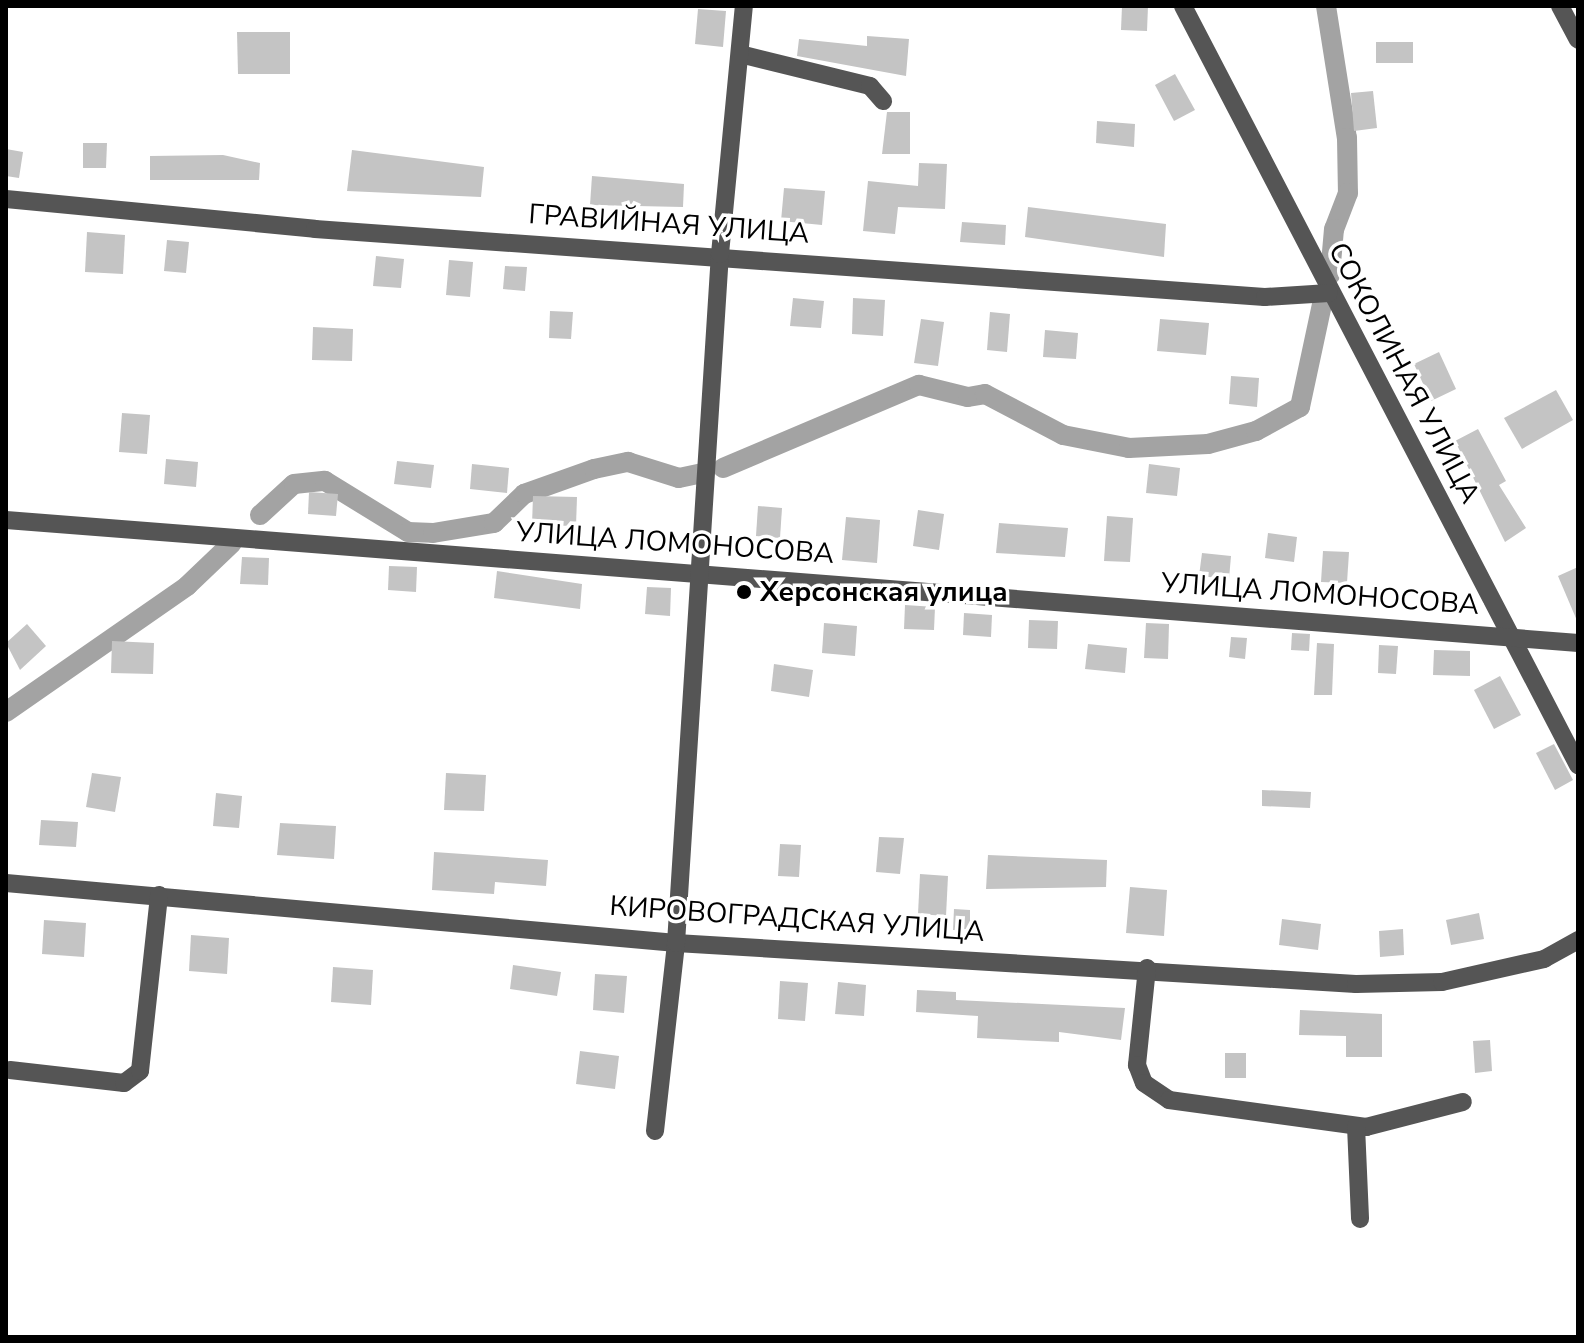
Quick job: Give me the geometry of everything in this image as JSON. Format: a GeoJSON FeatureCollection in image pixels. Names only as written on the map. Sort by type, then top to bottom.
{"type":"FeatureCollection","features":[{"type":"Feature","properties":{"kind":"street"},"geometry":{"type":"LineString","coordinates":[[655,1131],[676,943],[720,254],[744,6]]}},
{"type":"Feature","properties":{"kind":"street","name":"СОКОЛИНАЯ УЛИЦА"},"geometry":{"type":"LineString","coordinates":[[1183,6],[1329,293],[1578,765]]}},
{"type":"Feature","properties":{"kind":"street"},"geometry":{"type":"LineString","coordinates":[[1560,6],[1578,40]]}},
{"type":"Feature","properties":{"kind":"street"},"geometry":{"type":"LineString","coordinates":[[740,54],[870,86],[883,101]]}},
{"type":"Feature","properties":{"kind":"street","name":"ГРАВИЙНАЯ УЛИЦА"},"geometry":{"type":"LineString","coordinates":[[6,199],[315,229],[720,254],[1265,297],[1329,293]]}},
{"type":"Feature","properties":{"kind":"street","name":"УЛИЦА ЛОМОНОСОВА"},"geometry":{"type":"LineString","coordinates":[[6,520],[1509,635],[1578,643]]}},
{"type":"Feature","properties":{"kind":"street","name":"КИРОВОГРАДСКАЯ УЛИЦА"},"geometry":{"type":"LineString","coordinates":[[6,883],[676,943],[1147,968],[1356,984],[1442,982],[1544,959],[1578,940]]}},
{"type":"Feature","properties":{"kind":"street"},"geometry":{"type":"LineString","coordinates":[[10,1070],[124,1083],[140,1071],[159,895]]}},
{"type":"Feature","properties":{"kind":"street"},"geometry":{"type":"LineString","coordinates":[[1147,968],[1137,1065],[1153,1092],[1356,1126],[1409,1121],[1463,1102]]}},
{"type":"Feature","properties":{"kind":"street"},"geometry":{"type":"LineString","coordinates":[[1356,1126],[1360,1219]]}},
{"type":"Feature","properties":{"kind":"building"},"geometry":{"type":"Polygon","coordinates":[[[1122,6],[1148,6],[1147,31],[1121,30],[1122,6]]]}},
{"type":"Feature","properties":{"kind":"building"},"geometry":{"type":"Polygon","coordinates":[[[698,9],[726,11],[723,47],[695,44],[698,9]]]}},
{"type":"Feature","properties":{"kind":"building"},"geometry":{"type":"Polygon","coordinates":[[[237,32],[290,32],[290,74],[238,74],[237,32]]]}},
{"type":"Feature","properties":{"kind":"building"},"geometry":{"type":"Polygon","coordinates":[[[867,36],[909,39],[906,76],[797,56],[799,39],[867,46],[867,36]]]}},
{"type":"Feature","properties":{"kind":"building"},"geometry":{"type":"Polygon","coordinates":[[[1376,42],[1413,42],[1413,63],[1376,63],[1376,42]]]}},
{"type":"Feature","properties":{"kind":"building"},"geometry":{"type":"Polygon","coordinates":[[[1175,74],[1195,110],[1174,121],[1155,85],[1175,74]]]}},
{"type":"Feature","properties":{"kind":"building"},"geometry":{"type":"Polygon","coordinates":[[[1373,91],[1377,128],[1354,131],[1351,93],[1373,91]]]}},
{"type":"Feature","properties":{"kind":"building"},"geometry":{"type":"Polygon","coordinates":[[[887,112],[910,112],[910,154],[882,154],[887,112]]]}},
{"type":"Feature","properties":{"kind":"building"},"geometry":{"type":"Polygon","coordinates":[[[1097,121],[1135,124],[1134,147],[1096,143],[1097,121]]]}},
{"type":"Feature","properties":{"kind":"building"},"geometry":{"type":"Polygon","coordinates":[[[83,143],[107,143],[106,168],[83,168],[83,143]]]}},
{"type":"Feature","properties":{"kind":"building"},"geometry":{"type":"Polygon","coordinates":[[[6,149],[23,152],[19,178],[6,176],[6,149]]]}},
{"type":"Feature","properties":{"kind":"building"},"geometry":{"type":"Polygon","coordinates":[[[352,150],[484,167],[481,197],[347,191],[352,150]]]}},
{"type":"Feature","properties":{"kind":"building"},"geometry":{"type":"Polygon","coordinates":[[[223,155],[260,163],[259,180],[150,180],[150,156],[223,155]]]}},
{"type":"Feature","properties":{"kind":"building"},"geometry":{"type":"Polygon","coordinates":[[[919,163],[947,164],[945,209],[898,207],[895,234],[863,231],[868,181],[918,186],[919,163]]]}},
{"type":"Feature","properties":{"kind":"building"},"geometry":{"type":"Polygon","coordinates":[[[592,176],[684,184],[683,207],[590,205],[592,176]]]}},
{"type":"Feature","properties":{"kind":"building"},"geometry":{"type":"Polygon","coordinates":[[[784,188],[825,191],[822,225],[781,221],[784,188]]]}},
{"type":"Feature","properties":{"kind":"building"},"geometry":{"type":"Polygon","coordinates":[[[1028,207],[1166,224],[1164,257],[1025,237],[1028,207]]]}},
{"type":"Feature","properties":{"kind":"building"},"geometry":{"type":"Polygon","coordinates":[[[962,222],[1006,225],[1005,245],[960,242],[962,222]]]}},
{"type":"Feature","properties":{"kind":"building"},"geometry":{"type":"Polygon","coordinates":[[[87,232],[125,235],[123,274],[85,272],[87,232]]]}},
{"type":"Feature","properties":{"kind":"building"},"geometry":{"type":"Polygon","coordinates":[[[167,240],[189,242],[186,273],[164,271],[167,240]]]}},
{"type":"Feature","properties":{"kind":"building"},"geometry":{"type":"Polygon","coordinates":[[[376,256],[404,259],[401,288],[373,286],[376,256]]]}},
{"type":"Feature","properties":{"kind":"building"},"geometry":{"type":"Polygon","coordinates":[[[449,260],[473,262],[470,297],[446,295],[449,260]]]}},
{"type":"Feature","properties":{"kind":"building"},"geometry":{"type":"Polygon","coordinates":[[[505,266],[527,267],[525,291],[503,289],[505,266]]]}},
{"type":"Feature","properties":{"kind":"building"},"geometry":{"type":"Polygon","coordinates":[[[793,298],[824,301],[821,328],[790,326],[793,298]]]}},
{"type":"Feature","properties":{"kind":"building"},"geometry":{"type":"Polygon","coordinates":[[[853,298],[885,300],[883,336],[852,334],[853,298]]]}},
{"type":"Feature","properties":{"kind":"building"},"geometry":{"type":"Polygon","coordinates":[[[550,311],[573,312],[571,339],[549,338],[550,311]]]}},
{"type":"Feature","properties":{"kind":"building"},"geometry":{"type":"Polygon","coordinates":[[[990,312],[1010,314],[1007,352],[987,350],[990,312]]]}},
{"type":"Feature","properties":{"kind":"building"},"geometry":{"type":"Polygon","coordinates":[[[921,319],[944,322],[938,366],[914,363],[921,319]]]}},
{"type":"Feature","properties":{"kind":"building"},"geometry":{"type":"Polygon","coordinates":[[[1160,319],[1209,323],[1206,355],[1157,351],[1160,319]]]}},
{"type":"Feature","properties":{"kind":"building"},"geometry":{"type":"Polygon","coordinates":[[[313,327],[353,329],[352,361],[312,360],[313,327]]]}},
{"type":"Feature","properties":{"kind":"building"},"geometry":{"type":"Polygon","coordinates":[[[1045,330],[1078,333],[1076,359],[1043,357],[1045,330]]]}},
{"type":"Feature","properties":{"kind":"building"},"geometry":{"type":"Polygon","coordinates":[[[1439,352],[1456,389],[1431,401],[1414,364],[1439,352]]]}},
{"type":"Feature","properties":{"kind":"building"},"geometry":{"type":"Polygon","coordinates":[[[1231,376],[1259,378],[1257,407],[1229,404],[1231,376]]]}},
{"type":"Feature","properties":{"kind":"building"},"geometry":{"type":"Polygon","coordinates":[[[1556,390],[1573,420],[1522,449],[1504,418],[1556,390]]]}},
{"type":"Feature","properties":{"kind":"building"},"geometry":{"type":"Polygon","coordinates":[[[122,413],[150,415],[147,454],[119,452],[122,413]]]}},
{"type":"Feature","properties":{"kind":"building"},"geometry":{"type":"Polygon","coordinates":[[[1478,429],[1506,481],[1499,485],[1526,528],[1505,542],[1455,441],[1478,429]]]}},
{"type":"Feature","properties":{"kind":"building"},"geometry":{"type":"Polygon","coordinates":[[[166,459],[198,462],[196,487],[164,484],[166,459]]]}},
{"type":"Feature","properties":{"kind":"building"},"geometry":{"type":"Polygon","coordinates":[[[397,461],[434,465],[431,488],[394,484],[397,461]]]}},
{"type":"Feature","properties":{"kind":"building"},"geometry":{"type":"Polygon","coordinates":[[[472,464],[509,468],[507,493],[470,489],[472,464]]]}},
{"type":"Feature","properties":{"kind":"building"},"geometry":{"type":"Polygon","coordinates":[[[1149,464],[1180,468],[1177,496],[1146,493],[1149,464]]]}},
{"type":"Feature","properties":{"kind":"building"},"geometry":{"type":"Polygon","coordinates":[[[309,492],[338,494],[336,516],[308,514],[309,492]]]}},
{"type":"Feature","properties":{"kind":"building"},"geometry":{"type":"Polygon","coordinates":[[[533,496],[577,497],[576,526],[532,525],[533,496]]]}},
{"type":"Feature","properties":{"kind":"building"},"geometry":{"type":"Polygon","coordinates":[[[758,506],[782,508],[780,538],[756,536],[758,506]]]}},
{"type":"Feature","properties":{"kind":"building"},"geometry":{"type":"Polygon","coordinates":[[[918,510],[944,514],[939,550],[913,546],[918,510]]]}},
{"type":"Feature","properties":{"kind":"building"},"geometry":{"type":"Polygon","coordinates":[[[1107,516],[1133,518],[1130,562],[1104,561],[1107,516]]]}},
{"type":"Feature","properties":{"kind":"building"},"geometry":{"type":"Polygon","coordinates":[[[846,517],[880,520],[877,563],[842,560],[846,517]]]}},
{"type":"Feature","properties":{"kind":"building"},"geometry":{"type":"Polygon","coordinates":[[[999,523],[1068,528],[1065,557],[996,553],[999,523]]]}},
{"type":"Feature","properties":{"kind":"building"},"geometry":{"type":"Polygon","coordinates":[[[1268,533],[1297,537],[1294,562],[1265,558],[1268,533]]]}},
{"type":"Feature","properties":{"kind":"building"},"geometry":{"type":"Polygon","coordinates":[[[1323,551],[1349,552],[1347,583],[1321,582],[1323,551]]]}},
{"type":"Feature","properties":{"kind":"building"},"geometry":{"type":"Polygon","coordinates":[[[1202,553],[1231,556],[1229,579],[1199,576],[1202,553]]]}},
{"type":"Feature","properties":{"kind":"building"},"geometry":{"type":"Polygon","coordinates":[[[242,557],[269,558],[268,585],[240,584],[242,557]]]}},
{"type":"Feature","properties":{"kind":"building"},"geometry":{"type":"Polygon","coordinates":[[[389,566],[417,567],[416,592],[388,590],[389,566]]]}},
{"type":"Feature","properties":{"kind":"building"},"geometry":{"type":"Polygon","coordinates":[[[1578,567],[1578,623],[1558,576],[1578,567]]]}},
{"type":"Feature","properties":{"kind":"building"},"geometry":{"type":"Polygon","coordinates":[[[497,571],[582,584],[580,609],[494,598],[497,571]]]}},
{"type":"Feature","properties":{"kind":"building"},"geometry":{"type":"Polygon","coordinates":[[[647,587],[671,588],[670,616],[645,614],[647,587]]]}},
{"type":"Feature","properties":{"kind":"building"},"geometry":{"type":"Polygon","coordinates":[[[905,605],[935,607],[934,630],[904,629],[905,605]]]}},
{"type":"Feature","properties":{"kind":"building"},"geometry":{"type":"Polygon","coordinates":[[[964,613],[992,615],[991,637],[963,635],[964,613]]]}},
{"type":"Feature","properties":{"kind":"building"},"geometry":{"type":"Polygon","coordinates":[[[1029,620],[1058,621],[1057,649],[1028,648],[1029,620]]]}},
{"type":"Feature","properties":{"kind":"building"},"geometry":{"type":"Polygon","coordinates":[[[824,623],[857,626],[855,656],[822,653],[824,623]]]}},
{"type":"Feature","properties":{"kind":"building"},"geometry":{"type":"Polygon","coordinates":[[[1146,623],[1169,624],[1168,659],[1144,658],[1146,623]]]}},
{"type":"Feature","properties":{"kind":"building"},"geometry":{"type":"Polygon","coordinates":[[[27,624],[46,646],[20,670],[6,643],[27,624]]]}},
{"type":"Feature","properties":{"kind":"building"},"geometry":{"type":"Polygon","coordinates":[[[1292,633],[1310,634],[1309,651],[1291,650],[1292,633]]]}},
{"type":"Feature","properties":{"kind":"building"},"geometry":{"type":"Polygon","coordinates":[[[1231,637],[1247,638],[1245,659],[1229,657],[1231,637]]]}},
{"type":"Feature","properties":{"kind":"building"},"geometry":{"type":"Polygon","coordinates":[[[112,641],[154,643],[153,674],[111,673],[112,641]]]}},
{"type":"Feature","properties":{"kind":"building"},"geometry":{"type":"Polygon","coordinates":[[[1317,643],[1334,644],[1332,695],[1314,695],[1317,643]]]}},
{"type":"Feature","properties":{"kind":"building"},"geometry":{"type":"Polygon","coordinates":[[[1088,644],[1127,648],[1125,673],[1085,669],[1088,644]]]}},
{"type":"Feature","properties":{"kind":"building"},"geometry":{"type":"Polygon","coordinates":[[[1379,645],[1398,646],[1396,674],[1378,673],[1379,645]]]}},
{"type":"Feature","properties":{"kind":"building"},"geometry":{"type":"Polygon","coordinates":[[[1434,650],[1470,651],[1470,676],[1433,675],[1434,650]]]}},
{"type":"Feature","properties":{"kind":"building"},"geometry":{"type":"Polygon","coordinates":[[[774,664],[813,670],[809,697],[771,691],[774,664]]]}},
{"type":"Feature","properties":{"kind":"building"},"geometry":{"type":"Polygon","coordinates":[[[1500,676],[1521,715],[1494,729],[1474,690],[1500,676]]]}},
{"type":"Feature","properties":{"kind":"building"},"geometry":{"type":"Polygon","coordinates":[[[1554,744],[1573,780],[1555,790],[1536,753],[1554,744]]]}},
{"type":"Feature","properties":{"kind":"building"},"geometry":{"type":"Polygon","coordinates":[[[92,773],[121,777],[115,812],[86,807],[92,773]]]}},
{"type":"Feature","properties":{"kind":"building"},"geometry":{"type":"Polygon","coordinates":[[[446,773],[486,775],[484,811],[444,810],[446,773]]]}},
{"type":"Feature","properties":{"kind":"building"},"geometry":{"type":"Polygon","coordinates":[[[1262,790],[1311,792],[1310,808],[1262,806],[1262,790]]]}},
{"type":"Feature","properties":{"kind":"building"},"geometry":{"type":"Polygon","coordinates":[[[216,793],[242,796],[239,828],[213,826],[216,793]]]}},
{"type":"Feature","properties":{"kind":"building"},"geometry":{"type":"Polygon","coordinates":[[[41,820],[78,822],[76,847],[39,845],[41,820]]]}},
{"type":"Feature","properties":{"kind":"building"},"geometry":{"type":"Polygon","coordinates":[[[280,823],[336,826],[334,859],[277,855],[280,823]]]}},
{"type":"Feature","properties":{"kind":"building"},"geometry":{"type":"Polygon","coordinates":[[[879,837],[904,838],[900,874],[876,872],[879,837]]]}},
{"type":"Feature","properties":{"kind":"building"},"geometry":{"type":"Polygon","coordinates":[[[780,844],[801,845],[799,877],[778,876],[780,844]]]}},
{"type":"Feature","properties":{"kind":"building"},"geometry":{"type":"Polygon","coordinates":[[[434,852],[548,860],[546,886],[495,882],[494,894],[432,890],[434,852]]]}},
{"type":"Feature","properties":{"kind":"building"},"geometry":{"type":"Polygon","coordinates":[[[988,855],[1107,860],[1106,887],[986,889],[988,855]]]}},
{"type":"Feature","properties":{"kind":"building"},"geometry":{"type":"Polygon","coordinates":[[[920,874],[948,876],[946,916],[918,914],[920,874]]]}},
{"type":"Feature","properties":{"kind":"building"},"geometry":{"type":"Polygon","coordinates":[[[1130,887],[1167,890],[1164,936],[1126,933],[1130,887]]]}},
{"type":"Feature","properties":{"kind":"building"},"geometry":{"type":"Polygon","coordinates":[[[954,909],[970,910],[970,931],[953,930],[954,909]]]}},
{"type":"Feature","properties":{"kind":"building"},"geometry":{"type":"Polygon","coordinates":[[[1479,913],[1484,939],[1451,945],[1446,920],[1479,913]]]}},
{"type":"Feature","properties":{"kind":"building"},"geometry":{"type":"Polygon","coordinates":[[[1282,919],[1321,924],[1318,950],[1279,945],[1282,919]]]}},
{"type":"Feature","properties":{"kind":"building"},"geometry":{"type":"Polygon","coordinates":[[[44,920],[86,923],[84,957],[42,954],[44,920]]]}},
{"type":"Feature","properties":{"kind":"building"},"geometry":{"type":"Polygon","coordinates":[[[1403,929],[1404,955],[1380,957],[1379,931],[1403,929]]]}},
{"type":"Feature","properties":{"kind":"building"},"geometry":{"type":"Polygon","coordinates":[[[191,935],[229,938],[227,974],[189,971],[191,935]]]}},
{"type":"Feature","properties":{"kind":"building"},"geometry":{"type":"Polygon","coordinates":[[[513,965],[561,972],[557,996],[510,989],[513,965]]]}},
{"type":"Feature","properties":{"kind":"building"},"geometry":{"type":"Polygon","coordinates":[[[333,967],[373,970],[371,1005],[331,1002],[333,967]]]}},
{"type":"Feature","properties":{"kind":"building"},"geometry":{"type":"Polygon","coordinates":[[[595,974],[627,976],[624,1013],[593,1010],[595,974]]]}},
{"type":"Feature","properties":{"kind":"building"},"geometry":{"type":"Polygon","coordinates":[[[780,981],[808,983],[805,1021],[778,1019],[780,981]]]}},
{"type":"Feature","properties":{"kind":"building"},"geometry":{"type":"Polygon","coordinates":[[[838,982],[866,985],[864,1016],[835,1014],[838,982]]]}},
{"type":"Feature","properties":{"kind":"building"},"geometry":{"type":"Polygon","coordinates":[[[917,990],[956,992],[956,1000],[1125,1008],[1121,1040],[1059,1032],[1059,1042],[977,1038],[978,1016],[916,1012],[917,990]]]}},
{"type":"Feature","properties":{"kind":"building"},"geometry":{"type":"Polygon","coordinates":[[[1300,1010],[1382,1014],[1382,1057],[1346,1057],[1346,1036],[1299,1035],[1300,1010]]]}},
{"type":"Feature","properties":{"kind":"building"},"geometry":{"type":"Polygon","coordinates":[[[1490,1040],[1492,1071],[1475,1073],[1473,1041],[1490,1040]]]}},
{"type":"Feature","properties":{"kind":"building"},"geometry":{"type":"Polygon","coordinates":[[[580,1051],[619,1056],[615,1089],[576,1084],[580,1051]]]}},
{"type":"Feature","properties":{"kind":"building"},"geometry":{"type":"Polygon","coordinates":[[[1225,1053],[1246,1053],[1246,1078],[1225,1078],[1225,1053]]]}},
{"type":"Feature","properties":{"kind":"waterway"},"geometry":{"type":"LineString","coordinates":[[1326,6],[1347,138],[1348,193],[1334,229],[1330,275]]}},
{"type":"Feature","properties":{"kind":"waterway"},"geometry":{"type":"LineString","coordinates":[[723,468],[919,385],[968,397],[985,394],[1063,435],[1129,448],[1208,444],[1256,431],[1300,407],[1323,300]]}},
{"type":"Feature","properties":{"kind":"waterway"},"geometry":{"type":"LineString","coordinates":[[260,515],[294,484],[325,481],[408,532],[433,533],[494,523],[524,494],[594,469],[628,462],[679,478],[702,473]]}},
{"type":"Feature","properties":{"kind":"waterway"},"geometry":{"type":"LineString","coordinates":[[6,712],[187,586],[232,543]]}},
{"type":"Feature","properties":{"kind":"place","name":"Херсонская улица"},"geometry":{"type":"Point","coordinates":[744,592]}}]}
